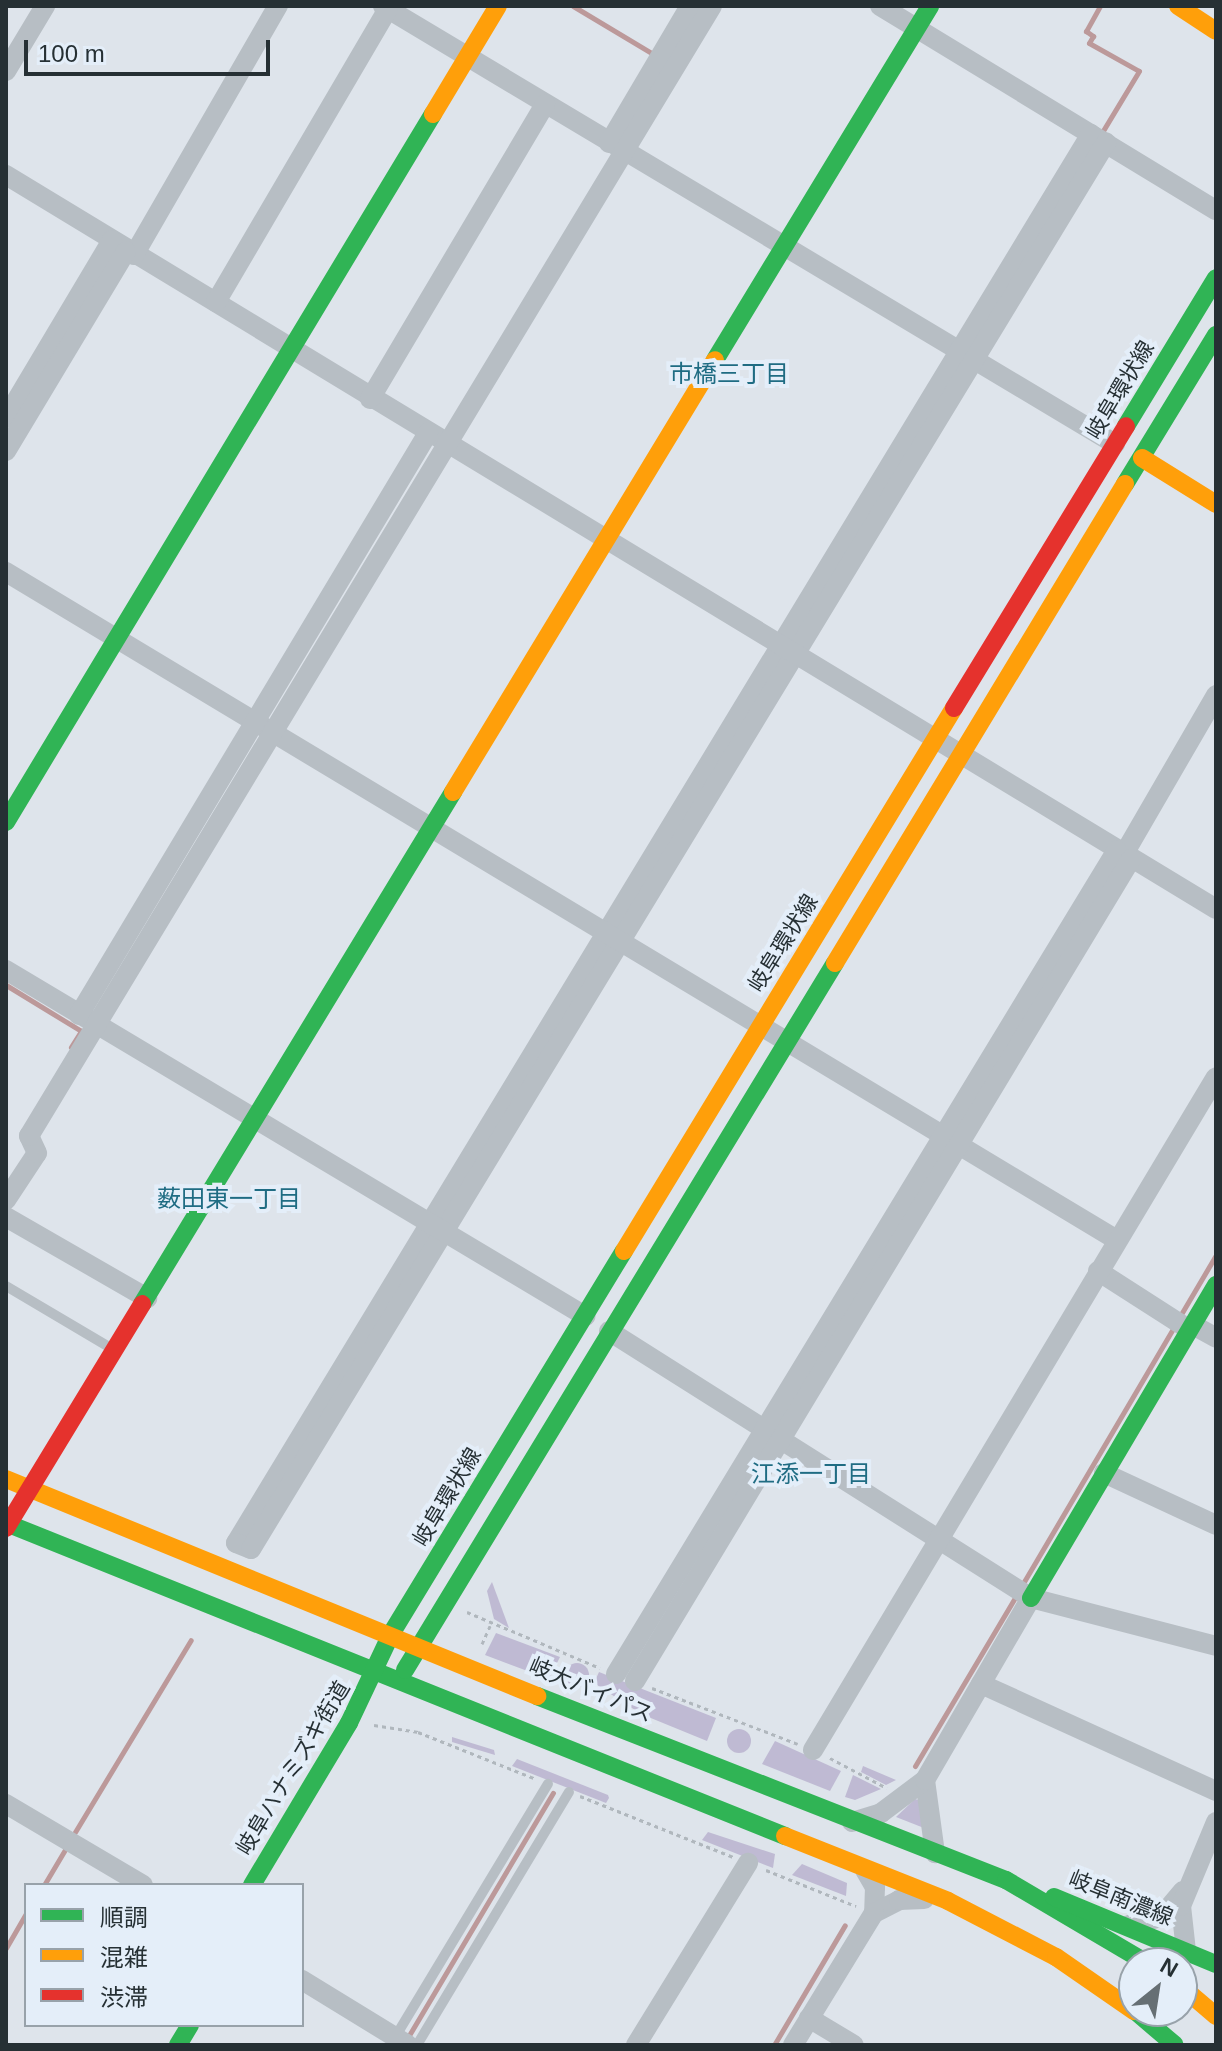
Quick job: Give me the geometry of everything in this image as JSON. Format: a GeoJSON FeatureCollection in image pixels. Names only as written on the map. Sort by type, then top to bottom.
{"type":"FeatureCollection","features":[{"type":"Feature","properties":{"kind":"main road"},"geometry":{"type":"LineString","coordinates":[[6,822],[114,638],[498,6]]}},
{"type":"Feature","properties":{"kind":"main road"},"geometry":{"type":"LineString","coordinates":[[930,6],[7,1525],[376,1675],[392,1691],[948,1901],[1056,1957],[1118,2000]]}},
{"type":"Feature","properties":{"kind":"main road"},"geometry":{"type":"LineString","coordinates":[[1178,6],[1216,31]]}},
{"type":"Feature","properties":{"kind":"main road","name":"岐阜環状線"},"geometry":{"type":"LineString","coordinates":[[376,1675],[391,1634],[939,738],[1216,278]]}},
{"type":"Feature","properties":{"kind":"main road"},"geometry":{"type":"LineString","coordinates":[[392,1691],[1216,335]]}},
{"type":"Feature","properties":{"kind":"main road"},"geometry":{"type":"LineString","coordinates":[[1142,458],[1216,504]]}},
{"type":"Feature","properties":{"kind":"main road"},"geometry":{"type":"LineString","coordinates":[[1022,1592],[1104,1473],[1184,1324],[1216,1285]]}},
{"type":"Feature","properties":{"kind":"main road","name":"岐大バイパス"},"geometry":{"type":"LineString","coordinates":[[6,1479],[851,1822],[1006,1880],[1120,1947]]}},
{"type":"Feature","properties":{"kind":"main road","name":"岐阜ハナミズキ街道"},"geometry":{"type":"LineString","coordinates":[[253,1883],[376,1675]]}},
{"type":"Feature","properties":{"kind":"main road","name":"岐阜ハナミズキ街道"},"geometry":{"type":"LineString","coordinates":[[276,1883],[357,1752]]}},
{"type":"Feature","properties":{"kind":"main road","name":"岐阜南濃線"},"geometry":{"type":"LineString","coordinates":[[1006,1880],[1129,1925],[1177,1947]]}},
{"type":"Feature","properties":{"kind":"main road"},"geometry":{"type":"LineString","coordinates":[[1198,2001],[1216,2016]]}},
{"type":"Feature","properties":{"kind":"main road"},"geometry":{"type":"LineString","coordinates":[[155,2045],[166,2027]]}},
{"type":"Feature","properties":{"kind":"main road"},"geometry":{"type":"LineString","coordinates":[[178,2045],[189,2027]]}},
{"type":"Feature","properties":{"kind":"main road"},"geometry":{"type":"LineString","coordinates":[[1153,2027],[1175,2045]]}},
{"type":"Feature","properties":{"kind":"street"},"geometry":{"type":"LineString","coordinates":[[6,71],[45,6]]}},
{"type":"Feature","properties":{"kind":"street"},"geometry":{"type":"LineString","coordinates":[[6,451],[124,249],[278,6]]}},
{"type":"Feature","properties":{"kind":"street"},"geometry":{"type":"LineString","coordinates":[[616,147],[690,6]]}},
{"type":"Feature","properties":{"kind":"street"},"geometry":{"type":"LineString","coordinates":[[6,1200],[37,1153],[29,1136],[88,1020],[437,438],[616,147],[712,6]]}},
{"type":"Feature","properties":{"kind":"street"},"geometry":{"type":"LineString","coordinates":[[880,6],[1216,210]]}},
{"type":"Feature","properties":{"kind":"street"},"geometry":{"type":"LineString","coordinates":[[216,302],[386,8],[1115,444]]}},
{"type":"Feature","properties":{"kind":"street"},"geometry":{"type":"LineString","coordinates":[[370,399],[545,104]]}},
{"type":"Feature","properties":{"kind":"street"},"geometry":{"type":"LineString","coordinates":[[435,1227],[251,1549],[236,1543],[435,1227],[969,357],[1099,139]]}},
{"type":"Feature","properties":{"kind":"street"},"geometry":{"type":"LineString","coordinates":[[6,175],[370,399],[965,752],[1216,909]]}},
{"type":"Feature","properties":{"kind":"street"},"geometry":{"type":"LineString","coordinates":[[6,418],[124,249]]}},
{"type":"Feature","properties":{"kind":"street"},"geometry":{"type":"LineString","coordinates":[[6,572],[1117,1240]]}},
{"type":"Feature","properties":{"kind":"street"},"geometry":{"type":"LineString","coordinates":[[625,1678],[1124,854],[1216,695]]}},
{"type":"Feature","properties":{"kind":"street"},"geometry":{"type":"LineString","coordinates":[[6,970],[585,1316]]}},
{"type":"Feature","properties":{"kind":"street"},"geometry":{"type":"LineString","coordinates":[[813,1750],[937,1535],[1216,1077]]}},
{"type":"Feature","properties":{"kind":"street"},"geometry":{"type":"LineString","coordinates":[[6,1217],[147,1298]]}},
{"type":"Feature","properties":{"kind":"street"},"geometry":{"type":"LineString","coordinates":[[1098,1271],[1184,1324],[1216,1338]]}},
{"type":"Feature","properties":{"kind":"street"},"geometry":{"type":"LineString","coordinates":[[609,1331],[937,1535],[1022,1592],[1216,1646]]}},
{"type":"Feature","properties":{"kind":"street"},"geometry":{"type":"LineString","coordinates":[[1104,1473],[1216,1525]]}},
{"type":"Feature","properties":{"kind":"street"},"geometry":{"type":"LineString","coordinates":[[851,1822],[908,1793],[925,1780],[981,1684],[1022,1592]]}},
{"type":"Feature","properties":{"kind":"street"},"geometry":{"type":"LineString","coordinates":[[981,1684],[1216,1791]]}},
{"type":"Feature","properties":{"kind":"street"},"geometry":{"type":"LineString","coordinates":[[925,1780],[935,1853]]}},
{"type":"Feature","properties":{"kind":"street"},"geometry":{"type":"LineString","coordinates":[[6,1804],[140,1883]]}},
{"type":"Feature","properties":{"kind":"street"},"geometry":{"type":"LineString","coordinates":[[1185,1947],[1178,1921],[1187,1884],[1216,1822]]}},
{"type":"Feature","properties":{"kind":"street"},"geometry":{"type":"LineString","coordinates":[[636,2045],[748,1863]]}},
{"type":"Feature","properties":{"kind":"street"},"geometry":{"type":"LineString","coordinates":[[793,2045],[874,1913],[875,1887],[863,1867]]}},
{"type":"Feature","properties":{"kind":"street"},"geometry":{"type":"LineString","coordinates":[[1129,1925],[1161,1917],[1187,1884]]}},
{"type":"Feature","properties":{"kind":"street"},"geometry":{"type":"LineString","coordinates":[[874,1913],[899,1900],[948,1901]]}},
{"type":"Feature","properties":{"kind":"street"},"geometry":{"type":"LineString","coordinates":[[304,1981],[398,2042]]}},
{"type":"Feature","properties":{"kind":"street"},"geometry":{"type":"LineString","coordinates":[[809,2018],[854,2045]]}},
{"type":"Feature","properties":{"kind":"lane"},"geometry":{"type":"LineString","coordinates":[[6,1286],[115,1350]]}},
{"type":"Feature","properties":{"kind":"lane"},"geometry":{"type":"LineString","coordinates":[[398,2042],[548,1784]]}},
{"type":"Feature","properties":{"kind":"lane"},"geometry":{"type":"LineString","coordinates":[[417,2045],[569,1792]]}},
{"type":"Feature","properties":{"kind":"path"},"geometry":{"type":"LineString","coordinates":[[446,1601],[490,1626],[813,1750],[908,1793]]}},
{"type":"Feature","properties":{"kind":"path"},"geometry":{"type":"LineString","coordinates":[[374,1725],[418,1732],[548,1784]]}},
{"type":"Feature","properties":{"kind":"path"},"geometry":{"type":"LineString","coordinates":[[569,1792],[874,1913]]}},
{"type":"Feature","properties":{"kind":"shaded area"},"geometry":{"type":"Polygon","coordinates":[[[492,1582],[509,1628],[494,1619],[487,1591],[492,1582]]]}},
{"type":"Feature","properties":{"kind":"shaded area"},"geometry":{"type":"Polygon","coordinates":[[[496,1633],[560,1657],[549,1679],[485,1655],[496,1633]]]}},
{"type":"Feature","properties":{"kind":"shaded area"},"geometry":{"type":"Polygon","coordinates":[[[577,1663],[586,1666],[589,1675],[586,1684],[577,1687],[568,1684],[565,1675],[568,1666],[577,1663]]]}},
{"type":"Feature","properties":{"kind":"shaded area"},"geometry":{"type":"Polygon","coordinates":[[[599,1672],[716,1718],[707,1741],[641,1714],[594,1683],[599,1672]]]}},
{"type":"Feature","properties":{"kind":"shaded area"},"geometry":{"type":"Polygon","coordinates":[[[739,1729],[750,1736],[751,1741],[744,1752],[739,1753],[728,1746],[727,1741],[734,1730],[739,1729]]]}},
{"type":"Feature","properties":{"kind":"shaded area"},"geometry":{"type":"Polygon","coordinates":[[[452,1737],[494,1750],[495,1755],[452,1742],[452,1737]]]}},
{"type":"Feature","properties":{"kind":"shaded area"},"geometry":{"type":"Polygon","coordinates":[[[775,1741],[841,1771],[830,1791],[762,1764],[775,1741]]]}},
{"type":"Feature","properties":{"kind":"shaded area"},"geometry":{"type":"Polygon","coordinates":[[[517,1759],[609,1798],[606,1803],[512,1766],[517,1759]]]}},
{"type":"Feature","properties":{"kind":"shaded area"},"geometry":{"type":"Polygon","coordinates":[[[863,1766],[896,1780],[886,1785],[861,1772],[863,1766]]]}},
{"type":"Feature","properties":{"kind":"shaded area"},"geometry":{"type":"Polygon","coordinates":[[[853,1775],[881,1789],[855,1800],[845,1797],[853,1775]]]}},
{"type":"Feature","properties":{"kind":"shaded area"},"geometry":{"type":"Polygon","coordinates":[[[915,1799],[923,1801],[924,1828],[896,1817],[915,1799]]]}},
{"type":"Feature","properties":{"kind":"shaded area"},"geometry":{"type":"Polygon","coordinates":[[[708,1832],[775,1854],[773,1868],[702,1840],[708,1832]]]}},
{"type":"Feature","properties":{"kind":"shaded area"},"geometry":{"type":"Polygon","coordinates":[[[802,1864],[847,1883],[846,1896],[792,1875],[802,1864]]]}},
{"type":"Feature","properties":{"kind":"waterway"},"geometry":{"type":"LineString","coordinates":[[573,6],[655,55]]}},
{"type":"Feature","properties":{"kind":"waterway"},"geometry":{"type":"LineString","coordinates":[[1100,6],[1086,31],[1093,36],[1089,43],[1139,71],[1101,134]]}},
{"type":"Feature","properties":{"kind":"waterway"},"geometry":{"type":"LineString","coordinates":[[6,985],[81,1031],[71,1047]]}},
{"type":"Feature","properties":{"kind":"waterway"},"geometry":{"type":"LineString","coordinates":[[1180,1316],[1216,1255]]}},
{"type":"Feature","properties":{"kind":"waterway"},"geometry":{"type":"LineString","coordinates":[[1022,1585],[1175,1325]]}},
{"type":"Feature","properties":{"kind":"waterway"},"geometry":{"type":"LineString","coordinates":[[915,1766],[1017,1594]]}},
{"type":"Feature","properties":{"kind":"waterway"},"geometry":{"type":"LineString","coordinates":[[75,1832],[191,1640]]}},
{"type":"Feature","properties":{"kind":"waterway"},"geometry":{"type":"LineString","coordinates":[[408,2037],[553,1793]]}},
{"type":"Feature","properties":{"kind":"waterway"},"geometry":{"type":"LineString","coordinates":[[45,1883],[66,1848]]}},
{"type":"Feature","properties":{"kind":"waterway"},"geometry":{"type":"LineString","coordinates":[[6,1948],[24,1917]]}},
{"type":"Feature","properties":{"kind":"waterway"},"geometry":{"type":"LineString","coordinates":[[774,2045],[845,1925]]}},
{"type":"Feature","properties":{"kind":"traffic: fast"},"geometry":{"type":"LineString","coordinates":[[715,360],[930,6]]}},
{"type":"Feature","properties":{"kind":"traffic: fast"},"geometry":{"type":"LineString","coordinates":[[6,822],[433,114]]}},
{"type":"Feature","properties":{"kind":"traffic: fast"},"geometry":{"type":"LineString","coordinates":[[1126,426],[1216,278]]}},
{"type":"Feature","properties":{"kind":"traffic: fast"},"geometry":{"type":"LineString","coordinates":[[1125,484],[1216,335]]}},
{"type":"Feature","properties":{"kind":"traffic: fast"},"geometry":{"type":"LineString","coordinates":[[142,1304],[453,792]]}},
{"type":"Feature","properties":{"kind":"traffic: fast"},"geometry":{"type":"LineString","coordinates":[[405,1670],[835,963]]}},
{"type":"Feature","properties":{"kind":"traffic: fast"},"geometry":{"type":"LineString","coordinates":[[253,1883],[349,1723],[391,1634],[624,1251]]}},
{"type":"Feature","properties":{"kind":"traffic: fast"},"geometry":{"type":"LineString","coordinates":[[1031,1598],[1216,1285]]}},
{"type":"Feature","properties":{"kind":"traffic: fast"},"geometry":{"type":"LineString","coordinates":[[6,1523],[785,1836]]}},
{"type":"Feature","properties":{"kind":"traffic: fast"},"geometry":{"type":"LineString","coordinates":[[537,1696],[1006,1880],[1120,1947]]}},
{"type":"Feature","properties":{"kind":"traffic: fast"},"geometry":{"type":"LineString","coordinates":[[1054,1897],[1216,1964]]}},
{"type":"Feature","properties":{"kind":"traffic: fast"},"geometry":{"type":"LineString","coordinates":[[178,2045],[189,2027]]}},
{"type":"Feature","properties":{"kind":"traffic: fast"},"geometry":{"type":"LineString","coordinates":[[1154,2027],[1175,2045]]}},
{"type":"Feature","properties":{"kind":"traffic: slow"},"geometry":{"type":"LineString","coordinates":[[433,114],[498,6]]}},
{"type":"Feature","properties":{"kind":"traffic: slow"},"geometry":{"type":"LineString","coordinates":[[1178,6],[1216,31]]}},
{"type":"Feature","properties":{"kind":"traffic: slow"},"geometry":{"type":"LineString","coordinates":[[453,792],[715,360]]}},
{"type":"Feature","properties":{"kind":"traffic: slow"},"geometry":{"type":"LineString","coordinates":[[1142,458],[1216,504]]}},
{"type":"Feature","properties":{"kind":"traffic: slow"},"geometry":{"type":"LineString","coordinates":[[835,963],[1125,484]]}},
{"type":"Feature","properties":{"kind":"traffic: slow"},"geometry":{"type":"LineString","coordinates":[[624,1251],[954,708]]}},
{"type":"Feature","properties":{"kind":"traffic: slow"},"geometry":{"type":"LineString","coordinates":[[6,1479],[537,1696]]}},
{"type":"Feature","properties":{"kind":"traffic: slow"},"geometry":{"type":"LineString","coordinates":[[785,1836],[948,1901],[1056,1957],[1118,2000]]}},
{"type":"Feature","properties":{"kind":"traffic: slow"},"geometry":{"type":"LineString","coordinates":[[1198,2001],[1216,2016]]}},
{"type":"Feature","properties":{"kind":"traffic: jam"},"geometry":{"type":"LineString","coordinates":[[954,708],[1126,426]]}},
{"type":"Feature","properties":{"kind":"traffic: jam"},"geometry":{"type":"LineString","coordinates":[[6,1528],[142,1304]]}},
{"type":"Feature","properties":{"kind":"district","name":"市橋三丁目"},"geometry":{"type":"Point","coordinates":[729,374]}},
{"type":"Feature","properties":{"kind":"district","name":"薮田東一丁目"},"geometry":{"type":"Point","coordinates":[229,1199]}},
{"type":"Feature","properties":{"kind":"district","name":"江添一丁目"},"geometry":{"type":"Point","coordinates":[811,1474]}}]}
